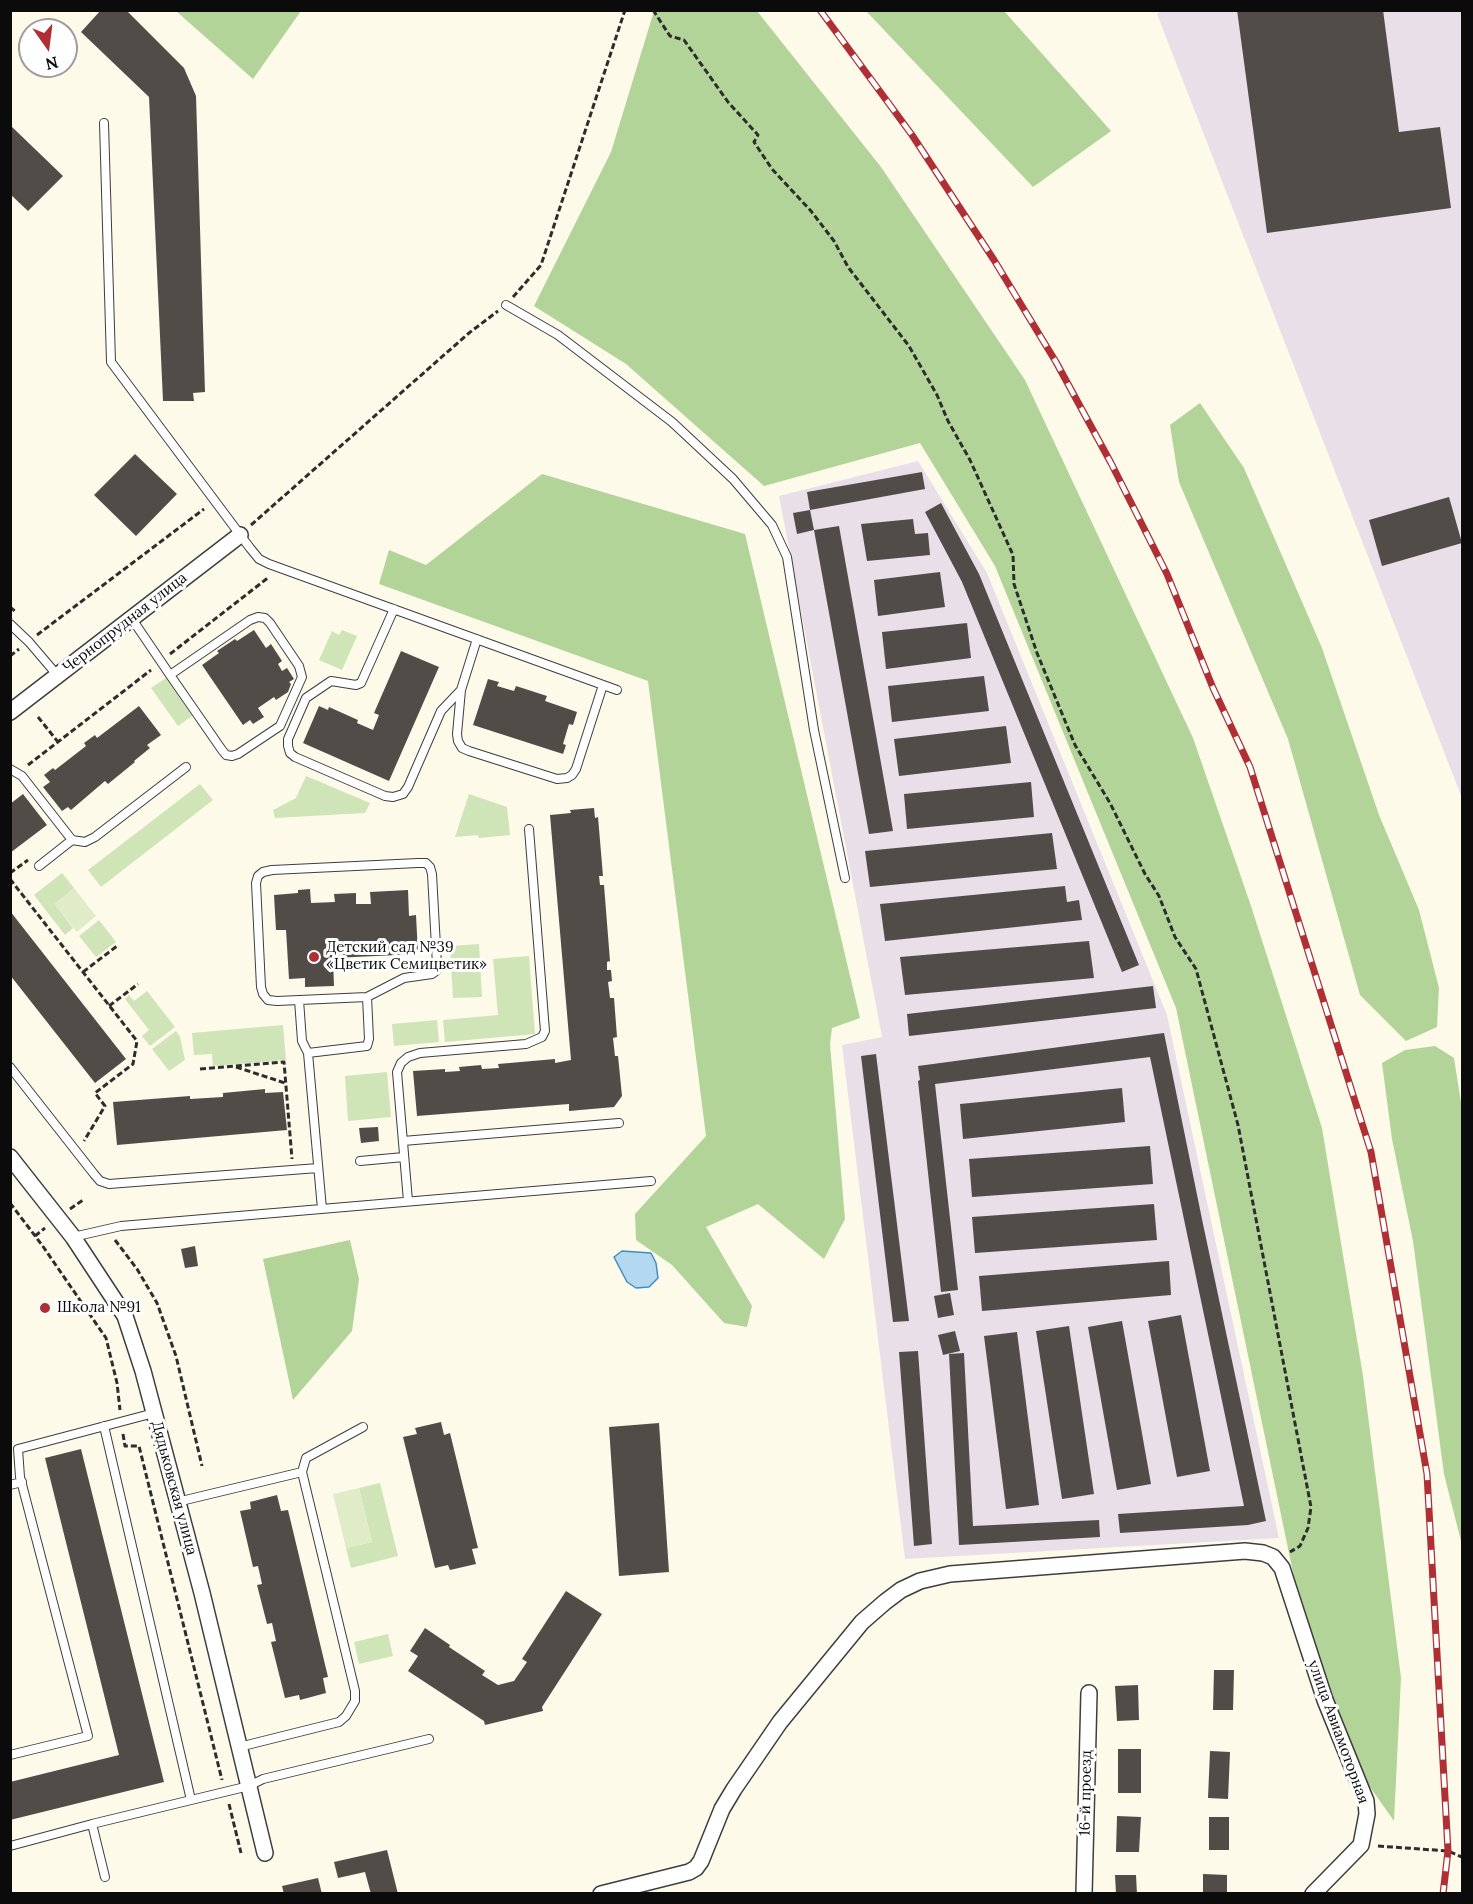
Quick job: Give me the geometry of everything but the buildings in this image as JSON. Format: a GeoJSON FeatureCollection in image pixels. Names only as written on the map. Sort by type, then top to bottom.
{"type":"FeatureCollection","features":[{"type":"Feature","properties":{"kind":"street","name":"Чернопрудная улица"},"geometry":{"type":"LineString","coordinates":[[10,712],[240,535]]}},
{"type":"Feature","properties":{"kind":"street","name":"Дядьковская улица"},"geometry":{"type":"LineString","coordinates":[[10,1157],[73,1237],[125,1316],[154,1413],[265,1853]]}},
{"type":"Feature","properties":{"kind":"street"},"geometry":{"type":"LineString","coordinates":[[601,1893],[689,1872],[696,1868],[722,1809],[780,1722],[862,1622],[902,1590],[920,1581],[950,1574],[1245,1551],[1263,1553],[1273,1557]]}},
{"type":"Feature","properties":{"kind":"street","name":"улица Авиамоторная"},"geometry":{"type":"LineString","coordinates":[[1273,1557],[1282,1568],[1325,1700],[1366,1801],[1367,1814],[1361,1845]]}},
{"type":"Feature","properties":{"kind":"street","name":"16-й проезд"},"geometry":{"type":"LineString","coordinates":[[1084,1893],[1089,1693]]}},
{"type":"Feature","properties":{"kind":"street"},"geometry":{"type":"LineString","coordinates":[[1314,1893],[1361,1845]]}},
{"type":"Feature","properties":{"kind":"lane"},"geometry":{"type":"LineString","coordinates":[[104,123],[111,362],[259,558],[280,568],[617,690]]}},
{"type":"Feature","properties":{"kind":"lane"},"geometry":{"type":"LineString","coordinates":[[506,305],[558,334],[672,422],[733,479],[772,525],[787,556],[814,730],[845,878]]}},
{"type":"Feature","properties":{"kind":"lane"},"geometry":{"type":"LineString","coordinates":[[394,609],[361,683],[356,685],[331,681],[306,698],[288,739],[290,753],[385,796],[393,797],[403,794],[441,711],[461,690]]}},
{"type":"Feature","properties":{"kind":"lane"},"geometry":{"type":"LineString","coordinates":[[132,618],[161,662],[170,675],[222,750],[226,755],[238,754],[280,726],[302,677],[299,666],[270,623],[265,618],[258,617],[250,620],[170,675]]}},
{"type":"Feature","properties":{"kind":"lane"},"geometry":{"type":"LineString","coordinates":[[10,624],[29,642],[57,676]]}},
{"type":"Feature","properties":{"kind":"lane"},"geometry":{"type":"LineString","coordinates":[[477,639],[461,690],[457,734],[462,748],[557,779],[567,778],[576,769],[603,685]]}},
{"type":"Feature","properties":{"kind":"lane"},"geometry":{"type":"LineString","coordinates":[[14,772],[22,776],[72,840],[85,842],[95,837],[186,767]]}},
{"type":"Feature","properties":{"kind":"lane"},"geometry":{"type":"LineString","coordinates":[[408,1202],[397,1072],[401,1063],[408,1057],[420,1053],[526,1044],[542,1037],[545,1031],[529,829]]}},
{"type":"Feature","properties":{"kind":"lane"},"geometry":{"type":"LineString","coordinates":[[39,866],[72,840]]}},
{"type":"Feature","properties":{"kind":"lane"},"geometry":{"type":"LineString","coordinates":[[426,863],[432,874],[436,971],[432,974],[404,978],[367,997],[299,1000],[268,1000],[263,994],[256,883],[258,876],[272,870],[426,863]]}},
{"type":"Feature","properties":{"kind":"lane"},"geometry":{"type":"LineString","coordinates":[[308,1053],[367,1046],[369,1039],[367,997]]}},
{"type":"Feature","properties":{"kind":"lane"},"geometry":{"type":"LineString","coordinates":[[299,1000],[302,1041],[308,1053],[322,1209]]}},
{"type":"Feature","properties":{"kind":"lane"},"geometry":{"type":"LineString","coordinates":[[10,1067],[100,1181],[109,1184],[318,1168]]}},
{"type":"Feature","properties":{"kind":"lane"},"geometry":{"type":"LineString","coordinates":[[403,1142],[619,1123]]}},
{"type":"Feature","properties":{"kind":"lane"},"geometry":{"type":"LineString","coordinates":[[360,1161],[404,1157]]}},
{"type":"Feature","properties":{"kind":"lane"},"geometry":{"type":"LineString","coordinates":[[73,1237],[121,1226],[651,1181]]}},
{"type":"Feature","properties":{"kind":"lane"},"geometry":{"type":"LineString","coordinates":[[10,1755],[88,1736],[22,1482],[18,1449],[154,1413]]}},
{"type":"Feature","properties":{"kind":"lane"},"geometry":{"type":"LineString","coordinates":[[104,1426],[191,1800]]}},
{"type":"Feature","properties":{"kind":"lane"},"geometry":{"type":"LineString","coordinates":[[239,1747],[339,1722],[346,1716],[355,1701],[355,1691],[302,1472],[306,1458],[363,1427]]}},
{"type":"Feature","properties":{"kind":"lane"},"geometry":{"type":"LineString","coordinates":[[177,1502],[302,1472]]}},
{"type":"Feature","properties":{"kind":"lane"},"geometry":{"type":"LineString","coordinates":[[10,1485],[22,1482]]}},
{"type":"Feature","properties":{"kind":"lane"},"geometry":{"type":"LineString","coordinates":[[10,1846],[249,1786],[263,1779],[429,1739]]}},
{"type":"Feature","properties":{"kind":"lane"},"geometry":{"type":"LineString","coordinates":[[92,1824],[105,1877]]}},
{"type":"Feature","properties":{"kind":"path"},"geometry":{"type":"LineString","coordinates":[[240,535],[469,333],[506,305],[541,265],[625,10]]}},
{"type":"Feature","properties":{"kind":"path"},"geometry":{"type":"LineString","coordinates":[[654,10],[670,36],[684,40],[728,102],[758,135],[754,142],[772,169],[811,211],[834,241],[848,267],[909,346],[937,395],[948,421],[970,460],[1013,555],[1014,584],[1034,643],[1076,745],[1110,803],[1145,874],[1159,896],[1175,937],[1196,969],[1238,1125],[1311,1507],[1308,1528],[1300,1545],[1290,1552],[1273,1557]]}},
{"type":"Feature","properties":{"kind":"path"},"geometry":{"type":"LineString","coordinates":[[36,636],[214,501]]}},
{"type":"Feature","properties":{"kind":"path"},"geometry":{"type":"LineString","coordinates":[[14,772],[58,742],[280,568]]}},
{"type":"Feature","properties":{"kind":"path"},"geometry":{"type":"LineString","coordinates":[[10,656],[21,647]]}},
{"type":"Feature","properties":{"kind":"path"},"geometry":{"type":"LineString","coordinates":[[38,717],[58,742]]}},
{"type":"Feature","properties":{"kind":"path"},"geometry":{"type":"LineString","coordinates":[[10,879],[136,1041],[132,1064],[95,1093],[105,1106],[77,1153]]}},
{"type":"Feature","properties":{"kind":"path"},"geometry":{"type":"LineString","coordinates":[[83,972],[117,946]]}},
{"type":"Feature","properties":{"kind":"path"},"geometry":{"type":"LineString","coordinates":[[110,1006],[138,984]]}},
{"type":"Feature","properties":{"kind":"path"},"geometry":{"type":"LineString","coordinates":[[200,1069],[284,1062],[292,1170]]}},
{"type":"Feature","properties":{"kind":"path"},"geometry":{"type":"LineString","coordinates":[[233,1066],[285,1083]]}},
{"type":"Feature","properties":{"kind":"path"},"geometry":{"type":"LineString","coordinates":[[68,1211],[83,1200]]}},
{"type":"Feature","properties":{"kind":"path"},"geometry":{"type":"LineString","coordinates":[[10,1203],[106,1338],[117,1383],[125,1446],[139,1446],[241,1853]]}},
{"type":"Feature","properties":{"kind":"path"},"geometry":{"type":"LineString","coordinates":[[35,1236],[52,1224]]}},
{"type":"Feature","properties":{"kind":"path"},"geometry":{"type":"LineString","coordinates":[[112,1236],[137,1269],[158,1303],[176,1356],[202,1466]]}},
{"type":"Feature","properties":{"kind":"path"},"geometry":{"type":"LineString","coordinates":[[1361,1845],[1448,1851],[1462,1857]]}},
{"type":"Feature","properties":{"kind":"shaded area"},"geometry":{"type":"Polygon","coordinates":[[[1162,10],[1462,11],[1462,798],[1157,14],[1162,10]]]}},
{"type":"Feature","properties":{"kind":"shaded area"},"geometry":{"type":"Polygon","coordinates":[[[918,461],[987,573],[1167,1015],[1279,1538],[905,1559],[842,1045],[882,1037],[779,496],[918,461]]]}},
{"type":"Feature","properties":{"kind":"green space"},"geometry":{"type":"Polygon","coordinates":[[[176,11],[301,11],[253,79],[176,11]]]}},
{"type":"Feature","properties":{"kind":"green space"},"geometry":{"type":"Polygon","coordinates":[[[654,11],[757,11],[881,167],[1025,380],[1193,738],[1251,906],[1322,1128],[1363,1376],[1401,1678],[1394,1821],[1324,1722],[1176,1008],[995,566],[920,443],[764,486],[626,364],[534,306],[611,152],[654,11]]]}},
{"type":"Feature","properties":{"kind":"green space"},"geometry":{"type":"Polygon","coordinates":[[[866,11],[1004,11],[1111,131],[1033,187],[866,11]]]}},
{"type":"Feature","properties":{"kind":"green space"},"geometry":{"type":"Polygon","coordinates":[[[1200,403],[1244,468],[1322,648],[1379,815],[1419,910],[1439,988],[1437,1027],[1406,1041],[1360,995],[1288,739],[1179,482],[1170,425],[1200,403]]]}},
{"type":"Feature","properties":{"kind":"green space"},"geometry":{"type":"Polygon","coordinates":[[[542,474],[745,534],[860,1018],[832,1028],[830,1044],[845,1219],[824,1259],[758,1204],[706,1227],[752,1306],[747,1327],[724,1323],[672,1265],[636,1240],[635,1214],[706,1136],[648,681],[379,584],[389,550],[426,565],[542,474]]]}},
{"type":"Feature","properties":{"kind":"green space"},"geometry":{"type":"Polygon","coordinates":[[[342,630],[357,636],[342,670],[319,660],[332,631],[339,635],[342,630]]]}},
{"type":"Feature","properties":{"kind":"green space"},"geometry":{"type":"Polygon","coordinates":[[[166,678],[192,716],[178,726],[151,688],[166,678]]]}},
{"type":"Feature","properties":{"kind":"green space"},"geometry":{"type":"Polygon","coordinates":[[[306,776],[370,803],[365,813],[275,818],[273,810],[296,798],[306,776]]]}},
{"type":"Feature","properties":{"kind":"green space"},"geometry":{"type":"Polygon","coordinates":[[[200,784],[213,800],[101,887],[88,870],[200,784]]]}},
{"type":"Feature","properties":{"kind":"green space"},"geometry":{"type":"Polygon","coordinates":[[[469,794],[507,807],[510,835],[479,838],[478,835],[455,837],[469,794]]]}},
{"type":"Feature","properties":{"kind":"green space"},"geometry":{"type":"Polygon","coordinates":[[[62,873],[74,888],[55,904],[73,928],[65,935],[34,895],[62,873]]]}},
{"type":"Feature","properties":{"kind":"green space"},"geometry":{"type":"Polygon","coordinates":[[[74,888],[96,916],[77,932],[55,904],[74,888]]]}},
{"type":"Feature","properties":{"kind":"green space"},"geometry":{"type":"Polygon","coordinates":[[[99,920],[116,942],[96,957],[79,936],[99,920]]]}},
{"type":"Feature","properties":{"kind":"green space"},"geometry":{"type":"Polygon","coordinates":[[[479,944],[482,997],[453,998],[450,946],[479,944]]]}},
{"type":"Feature","properties":{"kind":"green space"},"geometry":{"type":"Polygon","coordinates":[[[529,956],[535,1034],[445,1042],[443,1020],[498,1015],[493,959],[529,956]]]}},
{"type":"Feature","properties":{"kind":"green space"},"geometry":{"type":"Polygon","coordinates":[[[147,991],[175,1027],[150,1046],[142,1036],[149,1030],[125,999],[129,995],[134,1001],[147,991]]]}},
{"type":"Feature","properties":{"kind":"green space"},"geometry":{"type":"Polygon","coordinates":[[[437,1020],[439,1042],[394,1046],[392,1024],[437,1020]]]}},
{"type":"Feature","properties":{"kind":"green space"},"geometry":{"type":"Polygon","coordinates":[[[283,1025],[286,1060],[213,1066],[212,1054],[194,1055],[192,1033],[283,1025]]]}},
{"type":"Feature","properties":{"kind":"green space"},"geometry":{"type":"Polygon","coordinates":[[[176,1031],[180,1037],[185,1060],[169,1071],[152,1049],[176,1031]]]}},
{"type":"Feature","properties":{"kind":"green space"},"geometry":{"type":"Polygon","coordinates":[[[1435,1046],[1454,1058],[1462,1109],[1462,1545],[1444,1474],[1413,1241],[1392,1139],[1382,1063],[1405,1050],[1435,1046]]]}},
{"type":"Feature","properties":{"kind":"green space"},"geometry":{"type":"Polygon","coordinates":[[[387,1072],[391,1117],[348,1121],[345,1076],[387,1072]]]}},
{"type":"Feature","properties":{"kind":"green space"},"geometry":{"type":"Polygon","coordinates":[[[350,1240],[359,1279],[352,1331],[293,1400],[263,1259],[350,1240]]]}},
{"type":"Feature","properties":{"kind":"green space"},"geometry":{"type":"Polygon","coordinates":[[[380,1483],[398,1556],[351,1568],[346,1548],[372,1542],[359,1488],[380,1483]]]}},
{"type":"Feature","properties":{"kind":"green space"},"geometry":{"type":"Polygon","coordinates":[[[359,1488],[372,1542],[346,1548],[333,1494],[359,1488]]]}},
{"type":"Feature","properties":{"kind":"green space"},"geometry":{"type":"Polygon","coordinates":[[[388,1634],[393,1656],[359,1664],[354,1642],[388,1634]]]}},
{"type":"Feature","properties":{"kind":"water"},"geometry":{"type":"Polygon","coordinates":[[[622,1251],[651,1253],[656,1263],[658,1278],[649,1287],[636,1288],[627,1282],[614,1257],[622,1251]]]}},
{"type":"Feature","properties":{"kind":"railway"},"geometry":{"type":"LineString","coordinates":[[820,10],[912,135],[994,260],[1056,362],[1111,463],[1167,574],[1213,688],[1250,767],[1371,1152],[1427,1474],[1448,1851],[1443,1894]]}},
{"type":"Feature","properties":{"kind":"place","name":"Детский сад №39 «Цветик Семицветик»"},"geometry":{"type":"Point","coordinates":[314,957]}},
{"type":"Feature","properties":{"kind":"place","name":"Школа №91"},"geometry":{"type":"Point","coordinates":[45,1308]}}]}
